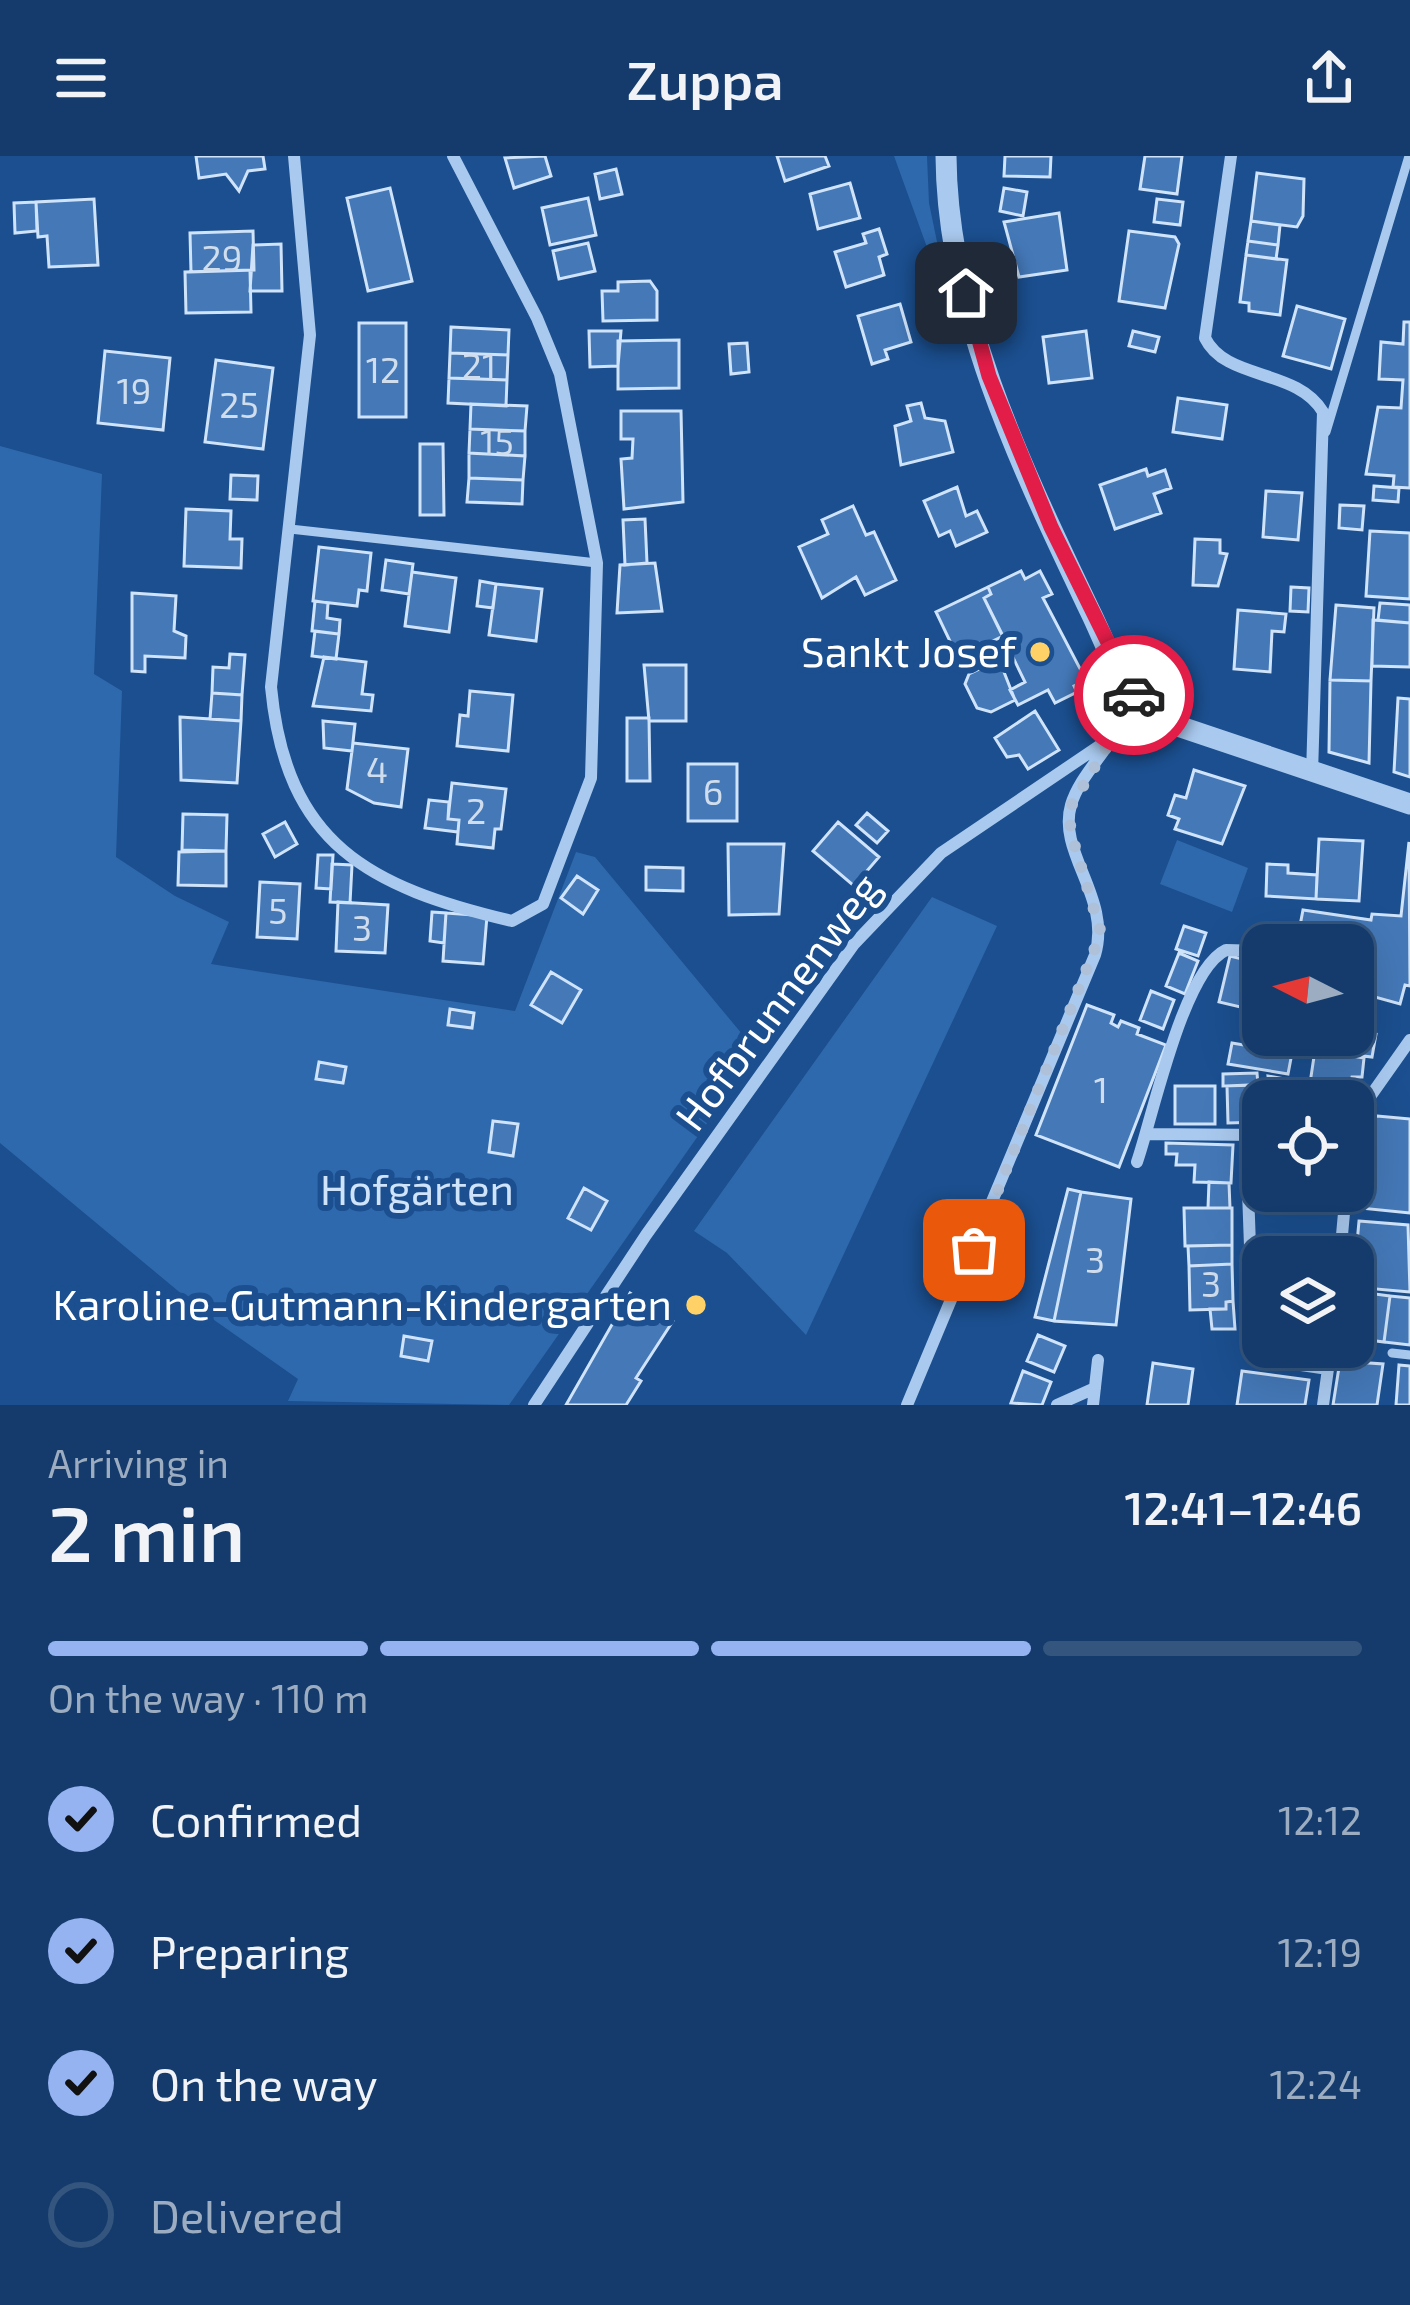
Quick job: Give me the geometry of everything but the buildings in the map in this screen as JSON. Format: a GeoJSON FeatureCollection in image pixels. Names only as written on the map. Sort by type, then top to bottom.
{"type":"FeatureCollection","features":[{"type":"Feature","properties":{"kind":"street"},"geometry":{"type":"LineString","coordinates":[[294,156],[310,335],[271,687],[276,742],[298,794],[323,832],[381,879],[465,910],[512,921],[543,904],[592,778],[597,562],[560,374],[537,318],[453,156]]}},
{"type":"Feature","properties":{"kind":"street"},"geometry":{"type":"LineString","coordinates":[[946,156],[959,262],[989,376],[1056,539],[1128,687],[1148,713],[1312,774],[1410,804]]}},
{"type":"Feature","properties":{"kind":"street"},"geometry":{"type":"LineString","coordinates":[[1231,156],[1205,338],[1221,356],[1305,388],[1323,412],[1326,432],[1312,774]]}},
{"type":"Feature","properties":{"kind":"street","name":"Hofbrunnenweg"},"geometry":{"type":"LineString","coordinates":[[534,1405],[660,1216],[854,944],[941,853],[1148,713]]}},
{"type":"Feature","properties":{"kind":"street"},"geometry":{"type":"LineString","coordinates":[[907,1405],[1091,968],[1101,933],[1098,908],[1069,819],[1078,790],[1112,738]]}},
{"type":"Feature","properties":{"kind":"street"},"geometry":{"type":"LineString","coordinates":[[1137,1162],[1178,1034],[1206,968],[1226,950],[1242,950]]}},
{"type":"Feature","properties":{"kind":"street"},"geometry":{"type":"LineString","coordinates":[[1374,1092],[1382,1074],[1410,1040]]}},
{"type":"Feature","properties":{"kind":"street"},"geometry":{"type":"LineString","coordinates":[[1147,1134],[1242,1135]]}},
{"type":"Feature","properties":{"kind":"street"},"geometry":{"type":"LineString","coordinates":[[1249,1212],[1254,1358],[1328,1369],[1323,1405]]}},
{"type":"Feature","properties":{"kind":"street"},"geometry":{"type":"LineString","coordinates":[[1094,1405],[1098,1360]]}},
{"type":"Feature","properties":{"kind":"street"},"geometry":{"type":"LineString","coordinates":[[1058,1405],[1095,1388]]}},
{"type":"Feature","properties":{"kind":"lane"},"geometry":{"type":"LineString","coordinates":[[1326,432],[1408,156]]}},
{"type":"Feature","properties":{"kind":"lane"},"geometry":{"type":"LineString","coordinates":[[290,529],[597,562]]}},
{"type":"Feature","properties":{"kind":"lane"},"geometry":{"type":"LineString","coordinates":[[1392,1353],[1410,1354]]}},
{"type":"Feature","properties":{"kind":"green space"},"geometry":{"type":"Polygon","coordinates":[[[894,156],[927,156],[929,203],[953,319],[894,156]]]}},
{"type":"Feature","properties":{"kind":"green space","name":"Hofgärten"},"geometry":{"type":"Polygon","coordinates":[[[0,446],[102,474],[94,674],[122,691],[116,857],[175,896],[229,922],[211,964],[515,1011],[576,852],[595,857],[757,1052],[509,1405],[288,1401],[298,1379],[207,1315],[0,1143],[0,446]]]}},
{"type":"Feature","properties":{"kind":"green space"},"geometry":{"type":"Polygon","coordinates":[[[1177,840],[1248,868],[1232,912],[1160,884],[1177,840]]]}},
{"type":"Feature","properties":{"kind":"green space"},"geometry":{"type":"Polygon","coordinates":[[[932,897],[997,926],[806,1335],[727,1253],[694,1231],[932,897]]]}},
{"type":"Feature","properties":{"kind":"way so far"},"geometry":{"type":"LineString","coordinates":[[974,1250],[1091,968],[1101,933],[1098,908],[1070,830],[1071,806],[1112,738],[1148,713],[1134,695]]}},
{"type":"Feature","properties":{"kind":"place","name":"Sankt Josef"},"geometry":{"type":"Point","coordinates":[1040,652]}},
{"type":"Feature","properties":{"kind":"place","name":"Karoline-Gutmann-Kindergarten"},"geometry":{"type":"Point","coordinates":[696,1305]}},
{"type":"Feature","properties":{"kind":"route"},"geometry":{"type":"LineString","coordinates":[[966,293],[989,376],[1051,527],[1134,695]]}}]}
